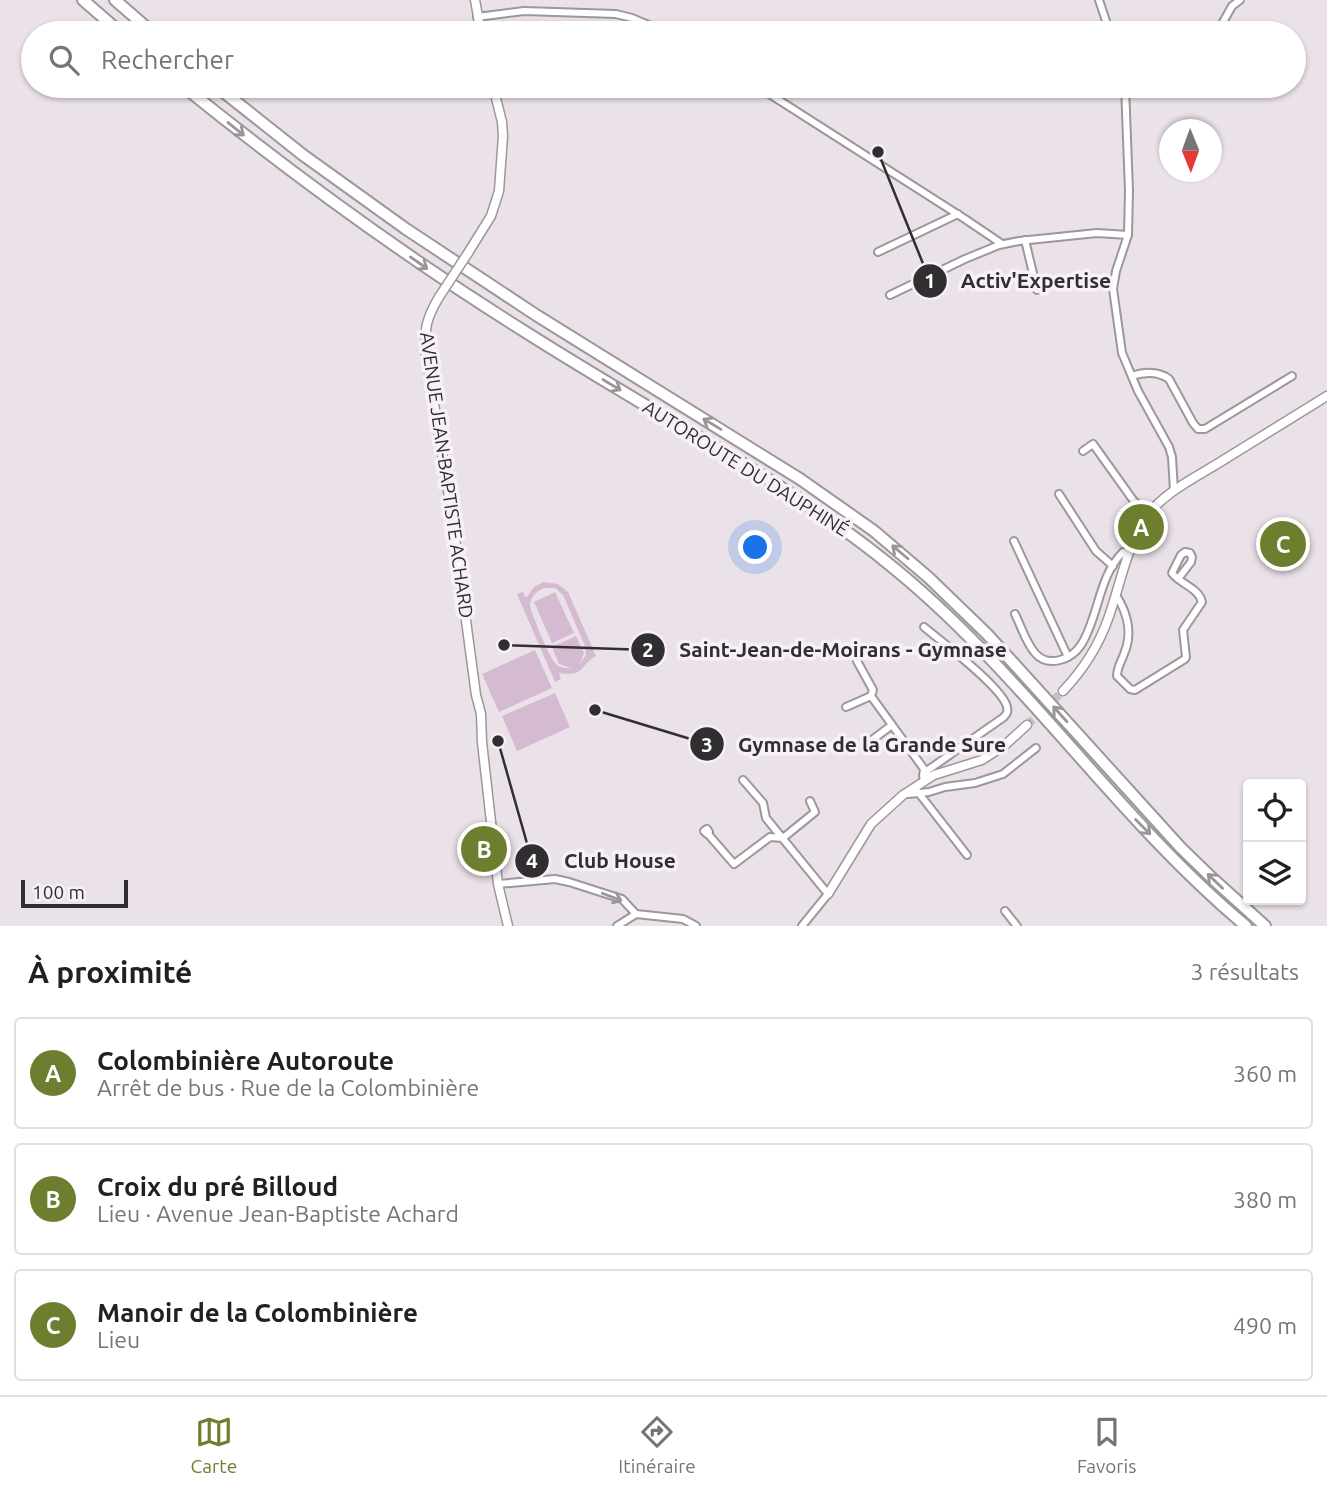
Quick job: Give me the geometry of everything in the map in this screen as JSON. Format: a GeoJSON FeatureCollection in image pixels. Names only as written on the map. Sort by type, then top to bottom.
{"type":"FeatureCollection","features":[{"type":"Feature","properties":{"kind":"highway"},"geometry":{"type":"LineString","coordinates":[[83,0],[107,21]]}},
{"type":"Feature","properties":{"kind":"highway"},"geometry":{"type":"LineString","coordinates":[[115,0],[139,21]]}},
{"type":"Feature","properties":{"kind":"highway","name":"AUTOROUTE DU DAUPHINÉ"},"geometry":{"type":"LineString","coordinates":[[198,98],[292,172],[439,277],[784,489],[887,562],[975,642],[1135,819],[1245,926]]}},
{"type":"Feature","properties":{"kind":"highway","name":"AUTOROUTE DU DAUPHINÉ"},"geometry":{"type":"LineString","coordinates":[[231,98],[303,155],[406,229],[536,316],[800,479],[874,531],[928,577],[987,634],[1181,848],[1265,926]]}},
{"type":"Feature","properties":{"kind":"street"},"geometry":{"type":"LineString","coordinates":[[475,0],[478,21]]}},
{"type":"Feature","properties":{"kind":"street"},"geometry":{"type":"LineString","coordinates":[[1099,0],[1106,21]]}},
{"type":"Feature","properties":{"kind":"street"},"geometry":{"type":"LineString","coordinates":[[1222,21],[1232,6],[1240,0]]}},
{"type":"Feature","properties":{"kind":"street"},"geometry":{"type":"LineString","coordinates":[[477,17],[524,10],[617,14],[639,21]]}},
{"type":"Feature","properties":{"kind":"street","name":"AVENUE JEAN-BAPTISTE ACHARD"},"geometry":{"type":"LineString","coordinates":[[496,98],[503,136],[499,191],[491,216],[429,314],[425,344],[476,695],[481,714],[498,884],[508,926]]}},
{"type":"Feature","properties":{"kind":"street"},"geometry":{"type":"LineString","coordinates":[[776,98],[1002,244]]}},
{"type":"Feature","properties":{"kind":"street"},"geometry":{"type":"LineString","coordinates":[[1128,98],[1128,235],[1113,289],[1122,353],[1138,391],[1169,447],[1174,491]]}},
{"type":"Feature","properties":{"kind":"street"},"geometry":{"type":"LineString","coordinates":[[878,252],[958,214]]}},
{"type":"Feature","properties":{"kind":"street"},"geometry":{"type":"LineString","coordinates":[[890,295],[1002,244],[1097,233],[1128,235]]}},
{"type":"Feature","properties":{"kind":"street"},"geometry":{"type":"LineString","coordinates":[[1025,240],[1037,290]]}},
{"type":"Feature","properties":{"kind":"street"},"geometry":{"type":"LineString","coordinates":[[1132,376],[1163,374],[1169,379],[1198,429],[1205,429],[1292,376]]}},
{"type":"Feature","properties":{"kind":"street"},"geometry":{"type":"LineString","coordinates":[[1063,691],[1085,665],[1096,646],[1129,552],[1148,515],[1174,491],[1327,397]]}},
{"type":"Feature","properties":{"kind":"street"},"geometry":{"type":"LineString","coordinates":[[1083,451],[1093,444],[1133,500],[1148,515]]}},
{"type":"Feature","properties":{"kind":"street"},"geometry":{"type":"LineString","coordinates":[[1059,494],[1096,551],[1113,566]]}},
{"type":"Feature","properties":{"kind":"street"},"geometry":{"type":"LineString","coordinates":[[1014,541],[1068,657]]}},
{"type":"Feature","properties":{"kind":"street"},"geometry":{"type":"LineString","coordinates":[[1015,614],[1036,654],[1053,661],[1068,657],[1080,646],[1113,566],[1123,552],[1129,552]]}},
{"type":"Feature","properties":{"kind":"street"},"geometry":{"type":"LineString","coordinates":[[1116,595],[1124,607],[1129,628],[1128,643],[1117,668],[1117,676],[1130,689],[1135,690],[1186,657],[1183,630],[1202,598],[1178,579]]}},
{"type":"Feature","properties":{"kind":"street"},"geometry":{"type":"LineString","coordinates":[[922,782],[928,769],[1004,718],[1007,710],[989,684],[924,626]]}},
{"type":"Feature","properties":{"kind":"street"},"geometry":{"type":"LineString","coordinates":[[846,707],[871,696],[873,690],[857,661]]}},
{"type":"Feature","properties":{"kind":"street"},"geometry":{"type":"LineString","coordinates":[[871,696],[923,769],[922,782]]}},
{"type":"Feature","properties":{"kind":"street"},"geometry":{"type":"LineString","coordinates":[[802,926],[828,894],[871,824],[903,795],[934,775],[982,760],[1005,745],[1027,724]]}},
{"type":"Feature","properties":{"kind":"street"},"geometry":{"type":"LineString","coordinates":[[866,740],[872,740],[892,725]]}},
{"type":"Feature","properties":{"kind":"street"},"geometry":{"type":"LineString","coordinates":[[903,795],[975,783],[1003,774],[1037,748]]}},
{"type":"Feature","properties":{"kind":"street"},"geometry":{"type":"LineString","coordinates":[[743,780],[763,803],[766,818],[828,894]]}},
{"type":"Feature","properties":{"kind":"street"},"geometry":{"type":"LineString","coordinates":[[918,792],[967,855]]}},
{"type":"Feature","properties":{"kind":"street"},"geometry":{"type":"LineString","coordinates":[[708,834],[734,864],[770,837],[783,838],[815,812],[810,801]]}},
{"type":"Feature","properties":{"kind":"street"},"geometry":{"type":"LineString","coordinates":[[498,884],[555,879],[569,882],[622,899],[636,915]]}},
{"type":"Feature","properties":{"kind":"street"},"geometry":{"type":"LineString","coordinates":[[1005,911],[1017,926]]}},
{"type":"Feature","properties":{"kind":"street"},"geometry":{"type":"LineString","coordinates":[[617,926],[636,915],[684,919],[696,926]]}},
{"type":"Feature","properties":{"kind":"shaded area"},"geometry":{"type":"Polygon","coordinates":[[[543,582],[558,584],[568,592],[596,656],[574,674],[559,673],[561,679],[555,682],[517,594],[523,592],[526,598],[534,587],[543,582]],[[555,588],[539,591],[533,596],[530,605],[552,659],[560,667],[571,668],[559,664],[552,647],[576,636],[584,653],[580,664],[586,655],[585,646],[563,595],[555,588]]]}},
{"type":"Feature","properties":{"kind":"shaded area"},"geometry":{"type":"Polygon","coordinates":[[[555,592],[574,633],[552,643],[534,602],[555,592]]]}},
{"type":"Feature","properties":{"kind":"shaded area"},"geometry":{"type":"Polygon","coordinates":[[[535,650],[552,688],[499,712],[482,674],[535,650]]]}},
{"type":"Feature","properties":{"kind":"shaded area"},"geometry":{"type":"Polygon","coordinates":[[[555,693],[570,727],[517,751],[502,716],[555,693]]]}},
{"type":"Feature","properties":{"kind":"tunnel"},"geometry":{"type":"LineString","coordinates":[[1027,725],[1063,691]]}},
{"type":"Feature","properties":{"kind":"place","name":"Activ'Expertise"},"geometry":{"type":"Point","coordinates":[878,152]}},
{"type":"Feature","properties":{"kind":"place","name":"Colombinière Autoroute"},"geometry":{"type":"Point","coordinates":[1141,527]}},
{"type":"Feature","properties":{"kind":"place","name":"Manoir de la Colombinière"},"geometry":{"type":"Point","coordinates":[1283,544]}},
{"type":"Feature","properties":{"kind":"place","name":"Saint-Jean-de-Moirans - Gymnase"},"geometry":{"type":"Point","coordinates":[504,645]}},
{"type":"Feature","properties":{"kind":"place","name":"Gymnase de la Grande Sure"},"geometry":{"type":"Point","coordinates":[595,710]}},
{"type":"Feature","properties":{"kind":"place","name":"Club House"},"geometry":{"type":"Point","coordinates":[498,741]}},
{"type":"Feature","properties":{"kind":"place","name":"Croix du pré Billoud"},"geometry":{"type":"Point","coordinates":[484,849]}}]}
